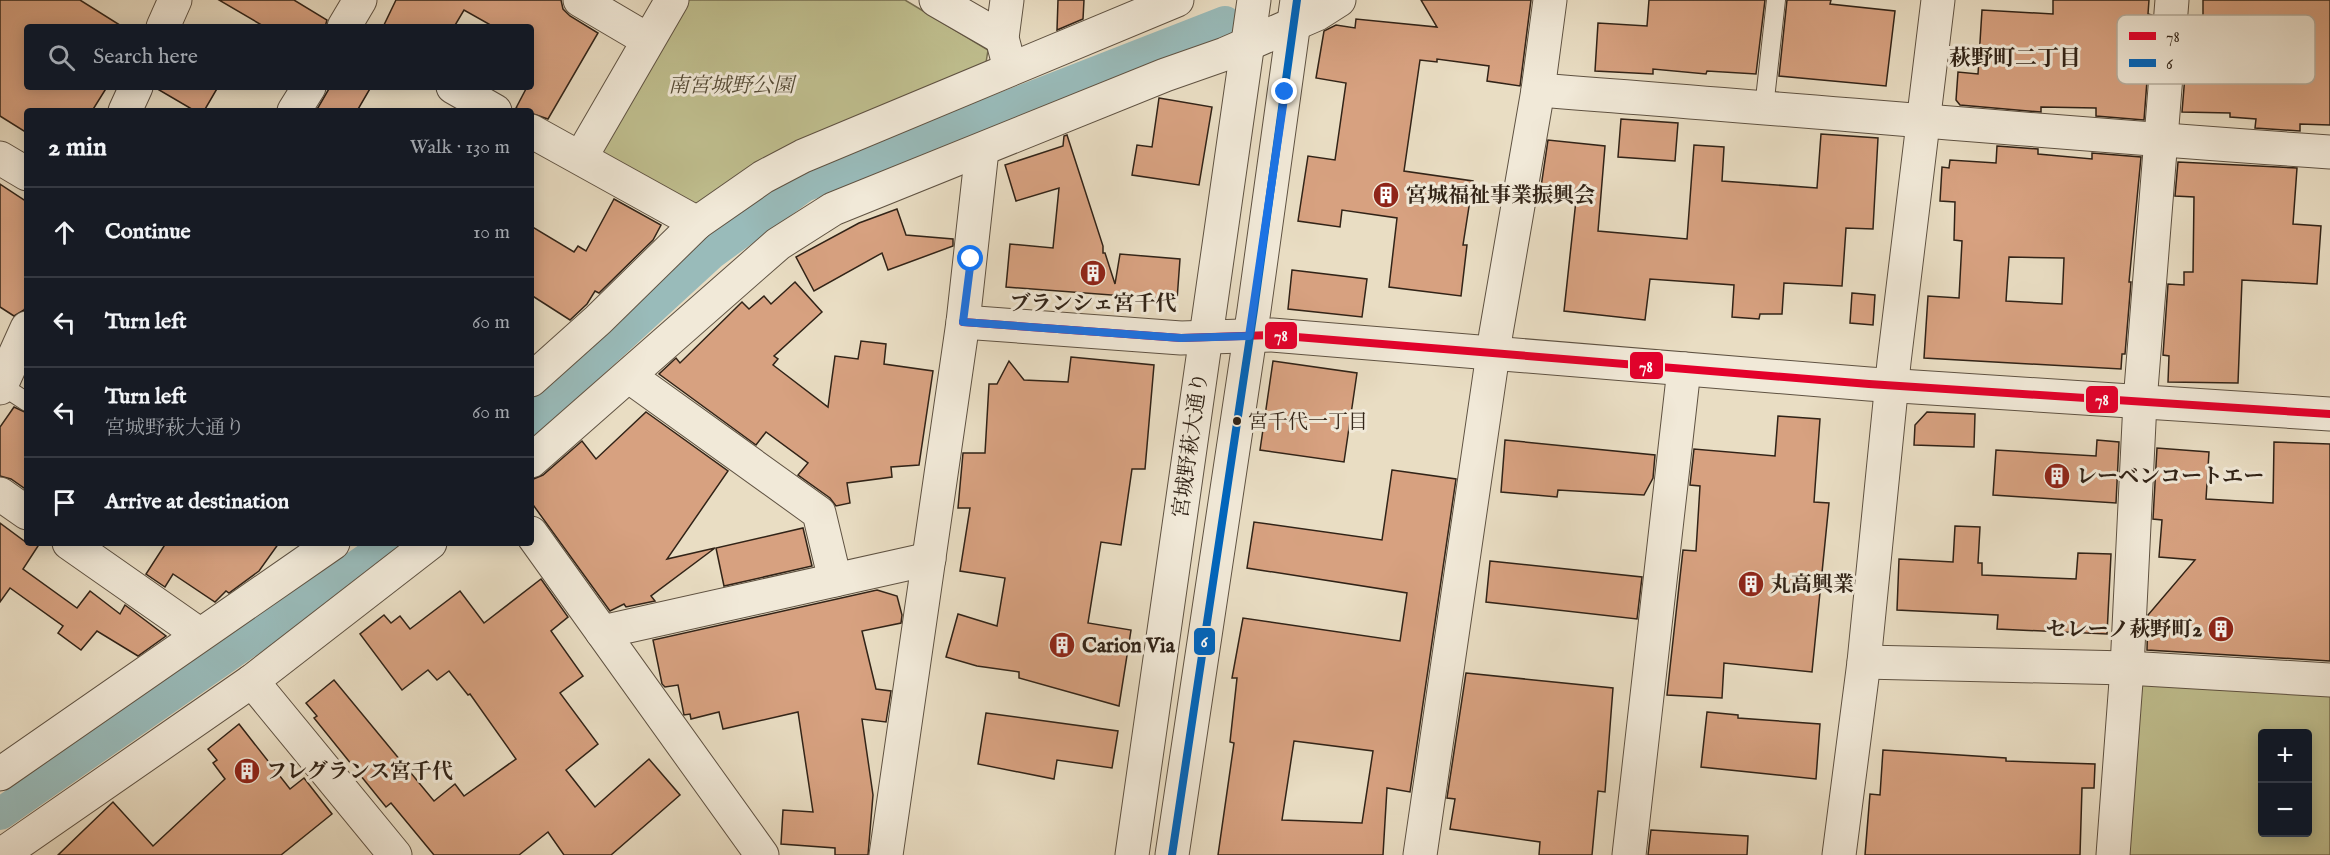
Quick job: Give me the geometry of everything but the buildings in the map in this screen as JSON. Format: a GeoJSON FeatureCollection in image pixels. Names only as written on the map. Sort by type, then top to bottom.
{"type":"FeatureCollection","features":[{"type":"Feature","properties":{"kind":"street"},"geometry":{"type":"LineString","coordinates":[[164,24],[175,0]]}},
{"type":"Feature","properties":{"kind":"street"},"geometry":{"type":"LineString","coordinates":[[580,0],[648,40]]}},
{"type":"Feature","properties":{"kind":"street"},"geometry":{"type":"LineString","coordinates":[[581,158],[672,0]]}},
{"type":"Feature","properties":{"kind":"street"},"geometry":{"type":"LineString","coordinates":[[936,0],[1006,53]]}},
{"type":"Feature","properties":{"kind":"street"},"geometry":{"type":"LineString","coordinates":[[1006,53],[1007,0]]}},
{"type":"Feature","properties":{"kind":"street"},"geometry":{"type":"LineString","coordinates":[[534,377],[598,320],[698,223],[762,177],[1006,53],[1177,0]]}},
{"type":"Feature","properties":{"kind":"street","name":"宮城野萩大通り"},"geometry":{"type":"LineString","coordinates":[[1132,855],[1254,0]]}},
{"type":"Feature","properties":{"kind":"street"},"geometry":{"type":"LineString","coordinates":[[534,458],[630,377],[778,244],[833,209],[1247,44],[1295,12],[1339,0]]}},
{"type":"Feature","properties":{"kind":"street"},"geometry":{"type":"LineString","coordinates":[[1420,855],[1494,355],[1538,90],[1550,0]]}},
{"type":"Feature","properties":{"kind":"street"},"geometry":{"type":"LineString","coordinates":[[1839,855],[1864,662],[1891,386],[1938,0]]}},
{"type":"Feature","properties":{"kind":"street"},"geometry":{"type":"LineString","coordinates":[[2171,15],[2172,0]]}},
{"type":"Feature","properties":{"kind":"street","name":"宮城野萩大通り"},"geometry":{"type":"LineString","coordinates":[[1172,855],[1295,12]]}},
{"type":"Feature","properties":{"kind":"street"},"geometry":{"type":"LineString","coordinates":[[2114,855],[2127,668],[2140,402],[2167,84]]}},
{"type":"Feature","properties":{"kind":"street"},"geometry":{"type":"LineString","coordinates":[[126,108],[134,90]]}},
{"type":"Feature","properties":{"kind":"street"},"geometry":{"type":"LineString","coordinates":[[296,108],[307,90]]}},
{"type":"Feature","properties":{"kind":"street"},"geometry":{"type":"LineString","coordinates":[[458,90],[490,108]]}},
{"type":"Feature","properties":{"kind":"street"},"geometry":{"type":"LineString","coordinates":[[1538,90],[1924,123],[2330,152]]}},
{"type":"Feature","properties":{"kind":"street"},"geometry":{"type":"LineString","coordinates":[[534,133],[698,223]]}},
{"type":"Feature","properties":{"kind":"street"},"geometry":{"type":"LineString","coordinates":[[886,855],[963,322],[982,150]]}},
{"type":"Feature","properties":{"kind":"street"},"geometry":{"type":"LineString","coordinates":[[0,158],[24,172]]}},
{"type":"Feature","properties":{"kind":"street"},"geometry":{"type":"LineString","coordinates":[[963,322],[1206,337],[1272,335],[1891,386],[2330,414]]}},
{"type":"Feature","properties":{"kind":"street"},"geometry":{"type":"LineString","coordinates":[[10,392],[24,339]]}},
{"type":"Feature","properties":{"kind":"street"},"geometry":{"type":"LineString","coordinates":[[1629,855],[1684,369]]}},
{"type":"Feature","properties":{"kind":"street"},"geometry":{"type":"LineString","coordinates":[[630,377],[819,513],[835,580]]}},
{"type":"Feature","properties":{"kind":"street"},"geometry":{"type":"LineString","coordinates":[[0,494],[24,511]]}},
{"type":"Feature","properties":{"kind":"street"},"geometry":{"type":"LineString","coordinates":[[534,537],[762,855]]}},
{"type":"Feature","properties":{"kind":"street"},"geometry":{"type":"LineString","coordinates":[[73,546],[199,634]]}},
{"type":"Feature","properties":{"kind":"street"},"geometry":{"type":"LineString","coordinates":[[0,774],[329,546]]}},
{"type":"Feature","properties":{"kind":"street"},"geometry":{"type":"LineString","coordinates":[[1,855],[252,681],[426,546]]}},
{"type":"Feature","properties":{"kind":"street"},"geometry":{"type":"LineString","coordinates":[[602,632],[929,560]]}},
{"type":"Feature","properties":{"kind":"street"},"geometry":{"type":"LineString","coordinates":[[1864,662],[2127,668],[2330,680]]}},
{"type":"Feature","properties":{"kind":"street"},"geometry":{"type":"LineString","coordinates":[[252,681],[395,855]]}},
{"type":"Feature","properties":{"kind":"lane"},"geometry":{"type":"LineString","coordinates":[[1764,108],[1776,0]]}},
{"type":"Feature","properties":{"kind":"green space","name":"南宮城野公園"},"geometry":{"type":"Polygon","coordinates":[[[684,0],[905,0],[988,50],[985,69],[709,202],[681,205],[603,162],[598,144],[684,0]]]}},
{"type":"Feature","properties":{"kind":"green space"},"geometry":{"type":"Polygon","coordinates":[[[2136,682],[2330,693],[2330,855],[2123,855],[2136,682]]]}},
{"type":"Feature","properties":{"kind":"waterway"},"geometry":{"type":"LineString","coordinates":[[534,416],[712,253],[804,186],[1225,22]]}},
{"type":"Feature","properties":{"kind":"waterway"},"geometry":{"type":"LineString","coordinates":[[0,814],[386,546]]}},
{"type":"Feature","properties":{"kind":"transit line","name":"6"},"geometry":{"type":"LineString","coordinates":[[1172,855],[1254,310],[1297,0]]}},
{"type":"Feature","properties":{"kind":"transit line","name":"78"},"geometry":{"type":"LineString","coordinates":[[963,322],[1181,338],[1272,335],[1869,384],[2330,414]]}},
{"type":"Feature","properties":{"kind":"place","name":"宮城福祉事業振興会"},"geometry":{"type":"Point","coordinates":[1386,195]}},
{"type":"Feature","properties":{"kind":"place","name":"ブランシェ宮千代"},"geometry":{"type":"Point","coordinates":[1093,273]}},
{"type":"Feature","properties":{"kind":"place","name":"宮千代一丁目"},"geometry":{"type":"Point","coordinates":[1237,421]}},
{"type":"Feature","properties":{"kind":"place","name":"レーベンコートエー"},"geometry":{"type":"Point","coordinates":[2057,476]}},
{"type":"Feature","properties":{"kind":"place","name":"丸高興業"},"geometry":{"type":"Point","coordinates":[1751,584]}},
{"type":"Feature","properties":{"kind":"place","name":"セレーノ萩野町2"},"geometry":{"type":"Point","coordinates":[2221,629]}},
{"type":"Feature","properties":{"kind":"place","name":"Carion Via"},"geometry":{"type":"Point","coordinates":[1062,645]}},
{"type":"Feature","properties":{"kind":"place","name":"フレグランス宮千代"},"geometry":{"type":"Point","coordinates":[247,771]}},
{"type":"Feature","properties":{"kind":"district","name":"萩野町二丁目"},"geometry":{"type":"Point","coordinates":[2015,57]}},
{"type":"Feature","properties":{"kind":"route"},"geometry":{"type":"LineString","coordinates":[[971,259],[963,322],[1181,338],[1249,336],[1285,92]]}}]}
